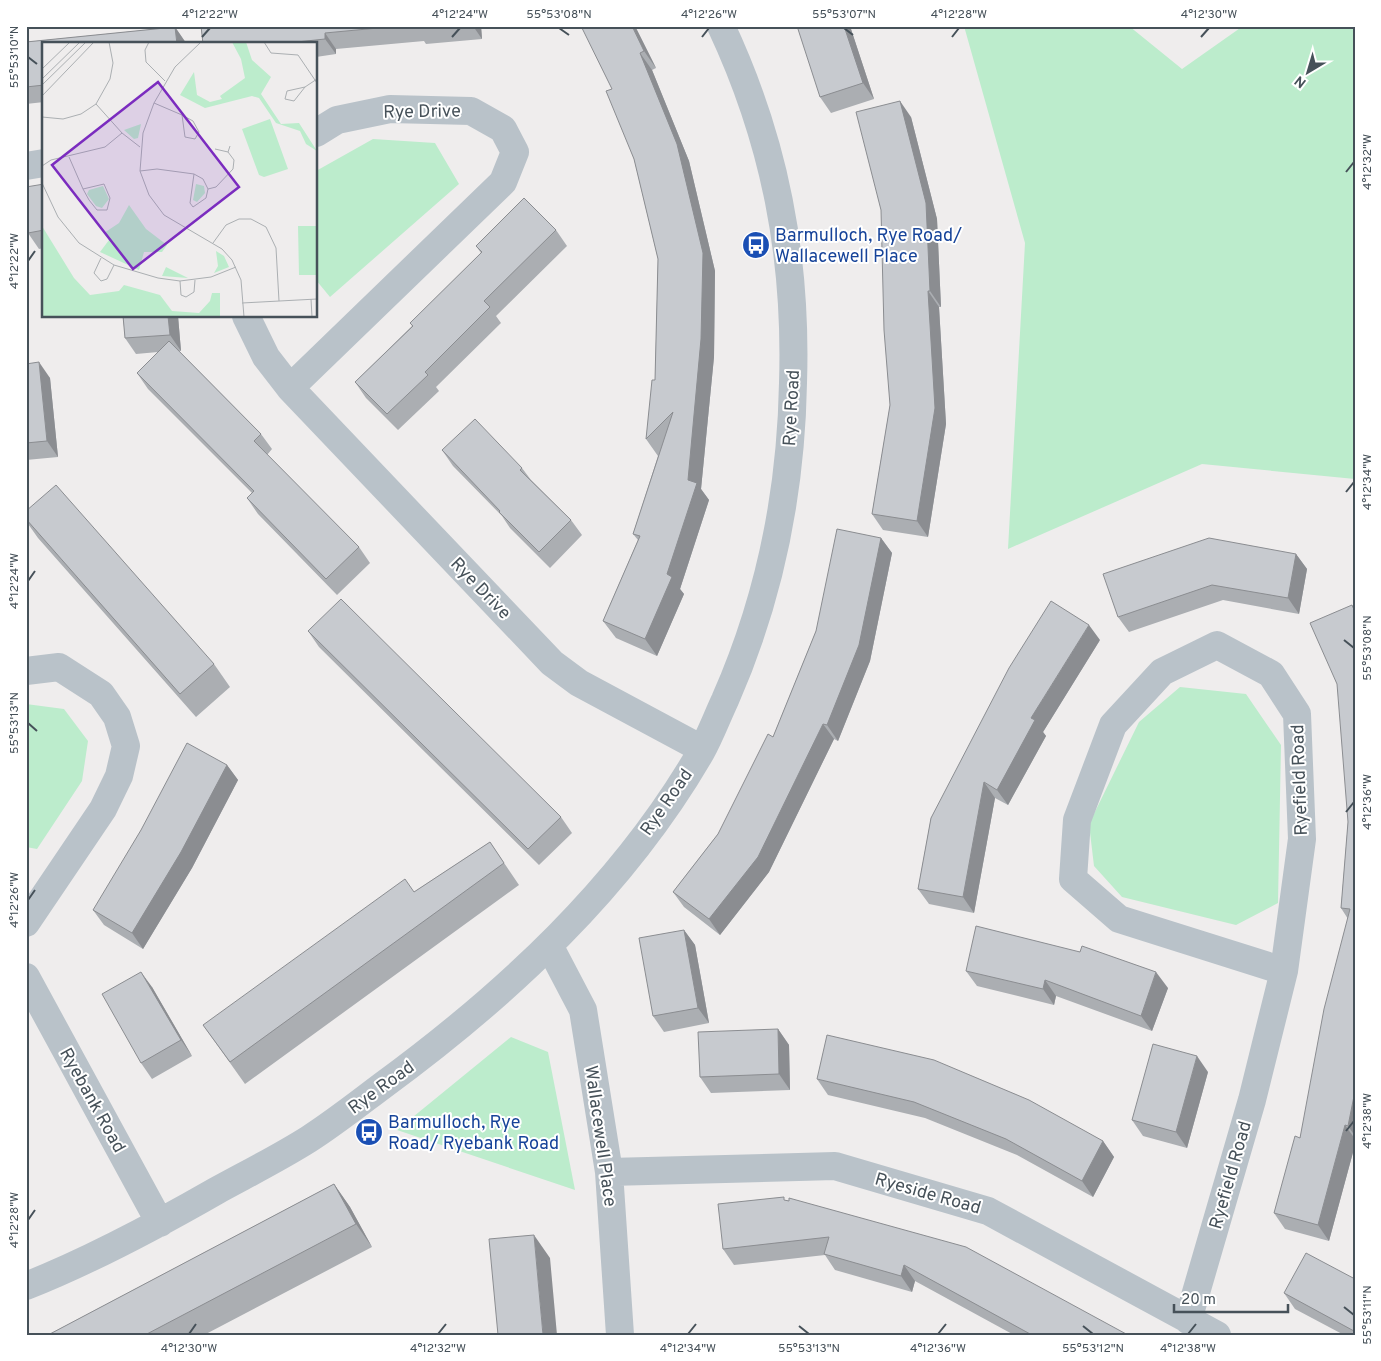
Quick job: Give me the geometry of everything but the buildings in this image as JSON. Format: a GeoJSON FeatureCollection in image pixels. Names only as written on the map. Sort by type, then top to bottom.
{"type":"FeatureCollection","features":[{"type":"Feature","properties":{"kind":"street","name":"Rye Road"},"geometry":{"type":"LineString","coordinates":[[26,1286],[160,1223],[311,1138],[436,1047],[550,947],[604,887],[656,821],[702,749],[740,666],[767,588],[784,498],[793,414],[795,327],[787,241],[772,161],[744,74],[721,26]]}},
{"type":"Feature","properties":{"kind":"street","name":"Rye Drive"},"geometry":{"type":"LineString","coordinates":[[290,388],[503,182],[515,152],[503,129],[471,110],[390,109],[337,120],[318,132]]}},
{"type":"Feature","properties":{"kind":"street"},"geometry":{"type":"LineString","coordinates":[[26,166],[42,163]]}},
{"type":"Feature","properties":{"kind":"street","name":"Rye Drive"},"geometry":{"type":"LineString","coordinates":[[247,318],[266,358],[290,388],[552,662],[579,683],[702,749]]}},
{"type":"Feature","properties":{"kind":"street","name":"Ryefield Road"},"geometry":{"type":"LineString","coordinates":[[1188,1320],[1252,1100],[1284,971],[1302,838],[1297,714],[1271,674],[1217,645],[1162,672],[1113,725],[1077,820],[1073,879],[1119,919],[1284,971]]}},
{"type":"Feature","properties":{"kind":"street"},"geometry":{"type":"LineString","coordinates":[[26,671],[59,667],[101,694],[117,716],[126,746],[119,776],[102,809],[26,924]]}},
{"type":"Feature","properties":{"kind":"street","name":"Wallacewell Place"},"geometry":{"type":"LineString","coordinates":[[550,947],[583,1010],[609,1172],[620,1335]]}},
{"type":"Feature","properties":{"kind":"street","name":"Ryebank Road"},"geometry":{"type":"LineString","coordinates":[[26,978],[160,1223]]}},
{"type":"Feature","properties":{"kind":"street","name":"Ryeside Road"},"geometry":{"type":"LineString","coordinates":[[609,1172],[835,1166],[988,1211],[1217,1335]]}},
{"type":"Feature","properties":{"kind":"green space"},"geometry":{"type":"Polygon","coordinates":[[[964,26],[1129,26],[1182,69],[1243,26],[1355,26],[1355,479],[1202,464],[1008,549],[1025,243],[964,26]]]}},
{"type":"Feature","properties":{"kind":"green space"},"geometry":{"type":"Polygon","coordinates":[[[373,139],[435,143],[459,184],[330,297],[318,282],[318,170],[373,139]]]}},
{"type":"Feature","properties":{"kind":"green space"},"geometry":{"type":"Polygon","coordinates":[[[1180,687],[1246,694],[1281,745],[1278,903],[1236,925],[1122,897],[1094,866],[1089,824],[1139,722],[1180,687]]]}},
{"type":"Feature","properties":{"kind":"green space"},"geometry":{"type":"Polygon","coordinates":[[[26,704],[64,709],[88,741],[82,781],[37,849],[26,847],[26,704]]]}},
{"type":"Feature","properties":{"kind":"green space"},"geometry":{"type":"Polygon","coordinates":[[[511,1037],[548,1052],[575,1190],[397,1130],[511,1037]]]}},
{"type":"Feature","properties":{"kind":"place","name":"Barmulloch, Rye Road/ Wallacewell Place"},"geometry":{"type":"Point","coordinates":[756,245]}},
{"type":"Feature","properties":{"kind":"place","name":"Barmulloch, Rye Road/ Ryebank Road"},"geometry":{"type":"Point","coordinates":[369,1132]}}]}
